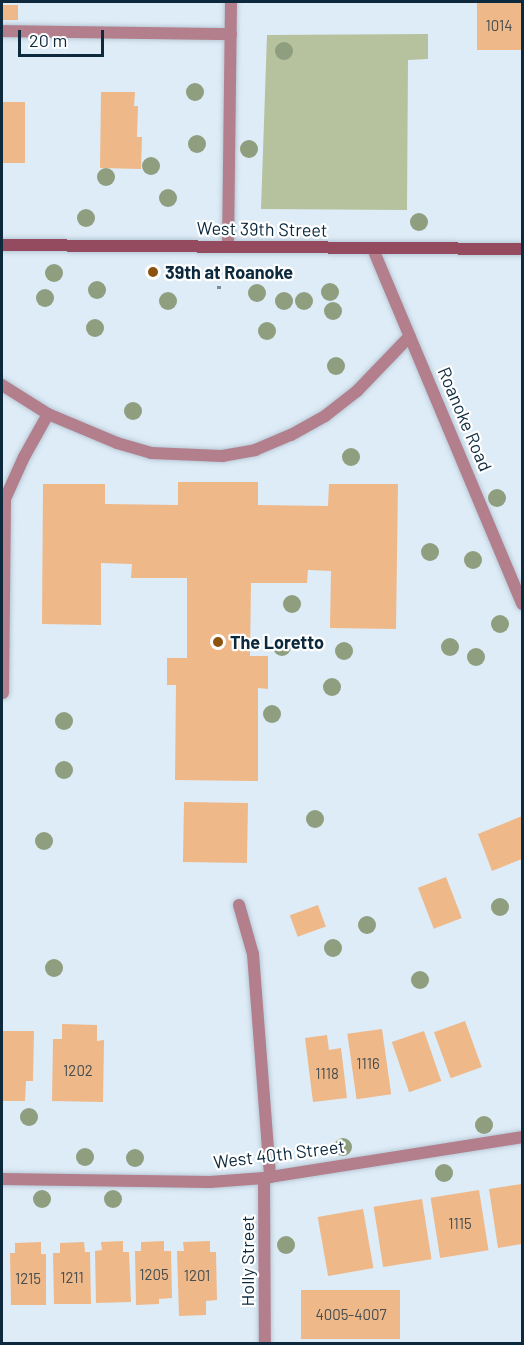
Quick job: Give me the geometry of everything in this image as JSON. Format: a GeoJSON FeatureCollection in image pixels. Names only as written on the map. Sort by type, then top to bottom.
{"type":"FeatureCollection","features":[{"type":"Feature","properties":{"kind":"main road","name":"West 39th Street"},"geometry":{"type":"LineString","coordinates":[[2,245],[522,249]]}},
{"type":"Feature","properties":{"kind":"street"},"geometry":{"type":"LineString","coordinates":[[228,247],[231,2]]}},
{"type":"Feature","properties":{"kind":"street"},"geometry":{"type":"LineString","coordinates":[[2,32],[231,34]]}},
{"type":"Feature","properties":{"kind":"street","name":"Roanoke Road"},"geometry":{"type":"LineString","coordinates":[[373,249],[522,604]]}},
{"type":"Feature","properties":{"kind":"street"},"geometry":{"type":"LineString","coordinates":[[2,385],[48,414],[117,443],[151,453],[205,456],[255,450],[291,435],[325,416],[357,391],[410,336]]}},
{"type":"Feature","properties":{"kind":"street"},"geometry":{"type":"LineString","coordinates":[[3,693],[5,499],[48,414]]}},
{"type":"Feature","properties":{"kind":"street","name":"Holly Street"},"geometry":{"type":"LineString","coordinates":[[239,905],[253,954],[267,1177],[266,1344]]}},
{"type":"Feature","properties":{"kind":"street","name":"West 40th Street"},"geometry":{"type":"LineString","coordinates":[[2,1179],[210,1182],[267,1177],[522,1137]]}},
{"type":"Feature","properties":{"kind":"path"},"geometry":{"type":"LineString","coordinates":[[219,286],[219,293]]}},
{"type":"Feature","properties":{"kind":"green space"},"geometry":{"type":"Polygon","coordinates":[[[428,34],[428,59],[408,60],[407,210],[261,209],[267,35],[428,34]]]}},
{"type":"Feature","properties":{"kind":"building"},"geometry":{"type":"Polygon","coordinates":[[[477,2],[522,2],[522,50],[477,50],[477,2]]]}},
{"type":"Feature","properties":{"kind":"building"},"geometry":{"type":"Polygon","coordinates":[[[2,5],[18,5],[18,20],[2,20],[2,5]]]}},
{"type":"Feature","properties":{"kind":"building"},"geometry":{"type":"Polygon","coordinates":[[[101,92],[135,92],[134,106],[138,106],[137,137],[142,137],[141,169],[100,168],[101,92]]]}},
{"type":"Feature","properties":{"kind":"building"},"geometry":{"type":"Polygon","coordinates":[[[2,102],[25,102],[25,163],[2,163],[2,102]]]}},
{"type":"Feature","properties":{"kind":"building","name":"The Loretto"},"geometry":{"type":"Polygon","coordinates":[[[178,482],[258,482],[258,505],[328,506],[329,484],[398,484],[396,629],[330,628],[331,571],[308,570],[307,583],[251,583],[250,656],[268,656],[268,689],[258,688],[258,781],[175,780],[176,685],[167,685],[167,658],[187,658],[187,578],[131,578],[132,564],[101,563],[101,625],[42,624],[43,484],[105,484],[105,504],[178,505],[178,482]]]}},
{"type":"Feature","properties":{"kind":"building"},"geometry":{"type":"Polygon","coordinates":[[[184,802],[248,803],[247,863],[183,862],[184,802]]]}},
{"type":"Feature","properties":{"kind":"building"},"geometry":{"type":"Polygon","coordinates":[[[522,816],[522,859],[492,871],[478,834],[522,816]]]}},
{"type":"Feature","properties":{"kind":"building"},"geometry":{"type":"Polygon","coordinates":[[[446,877],[462,918],[434,929],[418,888],[446,877]]]}},
{"type":"Feature","properties":{"kind":"building"},"geometry":{"type":"Polygon","coordinates":[[[318,905],[326,927],[298,937],[290,915],[318,905]]]}},
{"type":"Feature","properties":{"kind":"building"},"geometry":{"type":"Polygon","coordinates":[[[465,1021],[482,1067],[451,1078],[434,1032],[465,1021]]]}},
{"type":"Feature","properties":{"kind":"building"},"geometry":{"type":"Polygon","coordinates":[[[62,1024],[97,1025],[97,1041],[104,1040],[103,1102],[52,1101],[53,1039],[62,1039],[62,1024]]]}},
{"type":"Feature","properties":{"kind":"building"},"geometry":{"type":"Polygon","coordinates":[[[382,1029],[391,1094],[357,1099],[347,1034],[382,1029]]]}},
{"type":"Feature","properties":{"kind":"building"},"geometry":{"type":"Polygon","coordinates":[[[2,1031],[34,1031],[33,1081],[26,1081],[25,1101],[2,1101],[2,1031]]]}},
{"type":"Feature","properties":{"kind":"building"},"geometry":{"type":"Polygon","coordinates":[[[424,1031],[441,1081],[409,1092],[392,1042],[424,1031]]]}},
{"type":"Feature","properties":{"kind":"building"},"geometry":{"type":"Polygon","coordinates":[[[327,1035],[329,1050],[341,1048],[347,1098],[313,1102],[305,1038],[327,1035]]]}},
{"type":"Feature","properties":{"kind":"building"},"geometry":{"type":"Polygon","coordinates":[[[522,1184],[522,1244],[498,1248],[489,1189],[522,1184]]]}},
{"type":"Feature","properties":{"kind":"building"},"geometry":{"type":"Polygon","coordinates":[[[479,1190],[489,1250],[440,1258],[431,1198],[479,1190]]]}},
{"type":"Feature","properties":{"kind":"building"},"geometry":{"type":"Polygon","coordinates":[[[422,1199],[432,1259],[383,1267],[374,1207],[422,1199]]]}},
{"type":"Feature","properties":{"kind":"building"},"geometry":{"type":"Polygon","coordinates":[[[363,1209],[373,1268],[328,1276],[318,1217],[363,1209]]]}},
{"type":"Feature","properties":{"kind":"building"},"geometry":{"type":"Polygon","coordinates":[[[123,1241],[123,1252],[129,1252],[131,1302],[96,1303],[95,1251],[102,1250],[101,1242],[123,1241]]]}},
{"type":"Feature","properties":{"kind":"building"},"geometry":{"type":"Polygon","coordinates":[[[164,1241],[164,1251],[171,1251],[172,1298],[159,1299],[159,1304],[136,1305],[135,1251],[141,1251],[141,1242],[164,1241]]]}},
{"type":"Feature","properties":{"kind":"building"},"geometry":{"type":"Polygon","coordinates":[[[210,1241],[210,1252],[216,1252],[217,1300],[206,1301],[206,1315],[179,1316],[177,1251],[184,1251],[183,1242],[210,1241]]]}},
{"type":"Feature","properties":{"kind":"building"},"geometry":{"type":"Polygon","coordinates":[[[41,1242],[41,1254],[46,1254],[46,1305],[11,1305],[10,1253],[15,1253],[15,1243],[41,1242]]]}},
{"type":"Feature","properties":{"kind":"building"},"geometry":{"type":"Polygon","coordinates":[[[84,1242],[85,1252],[90,1252],[91,1304],[54,1304],[53,1253],[60,1253],[60,1243],[84,1242]]]}},
{"type":"Feature","properties":{"kind":"building"},"geometry":{"type":"Polygon","coordinates":[[[301,1290],[400,1290],[400,1339],[301,1339],[301,1290]]]}},
{"type":"Feature","properties":{"kind":"place","name":"39th at Roanoke"},"geometry":{"type":"Point","coordinates":[153,272]}},
{"type":"Feature","properties":{"kind":"place","name":"The Loretto"},"geometry":{"type":"Point","coordinates":[218,642]}}]}
